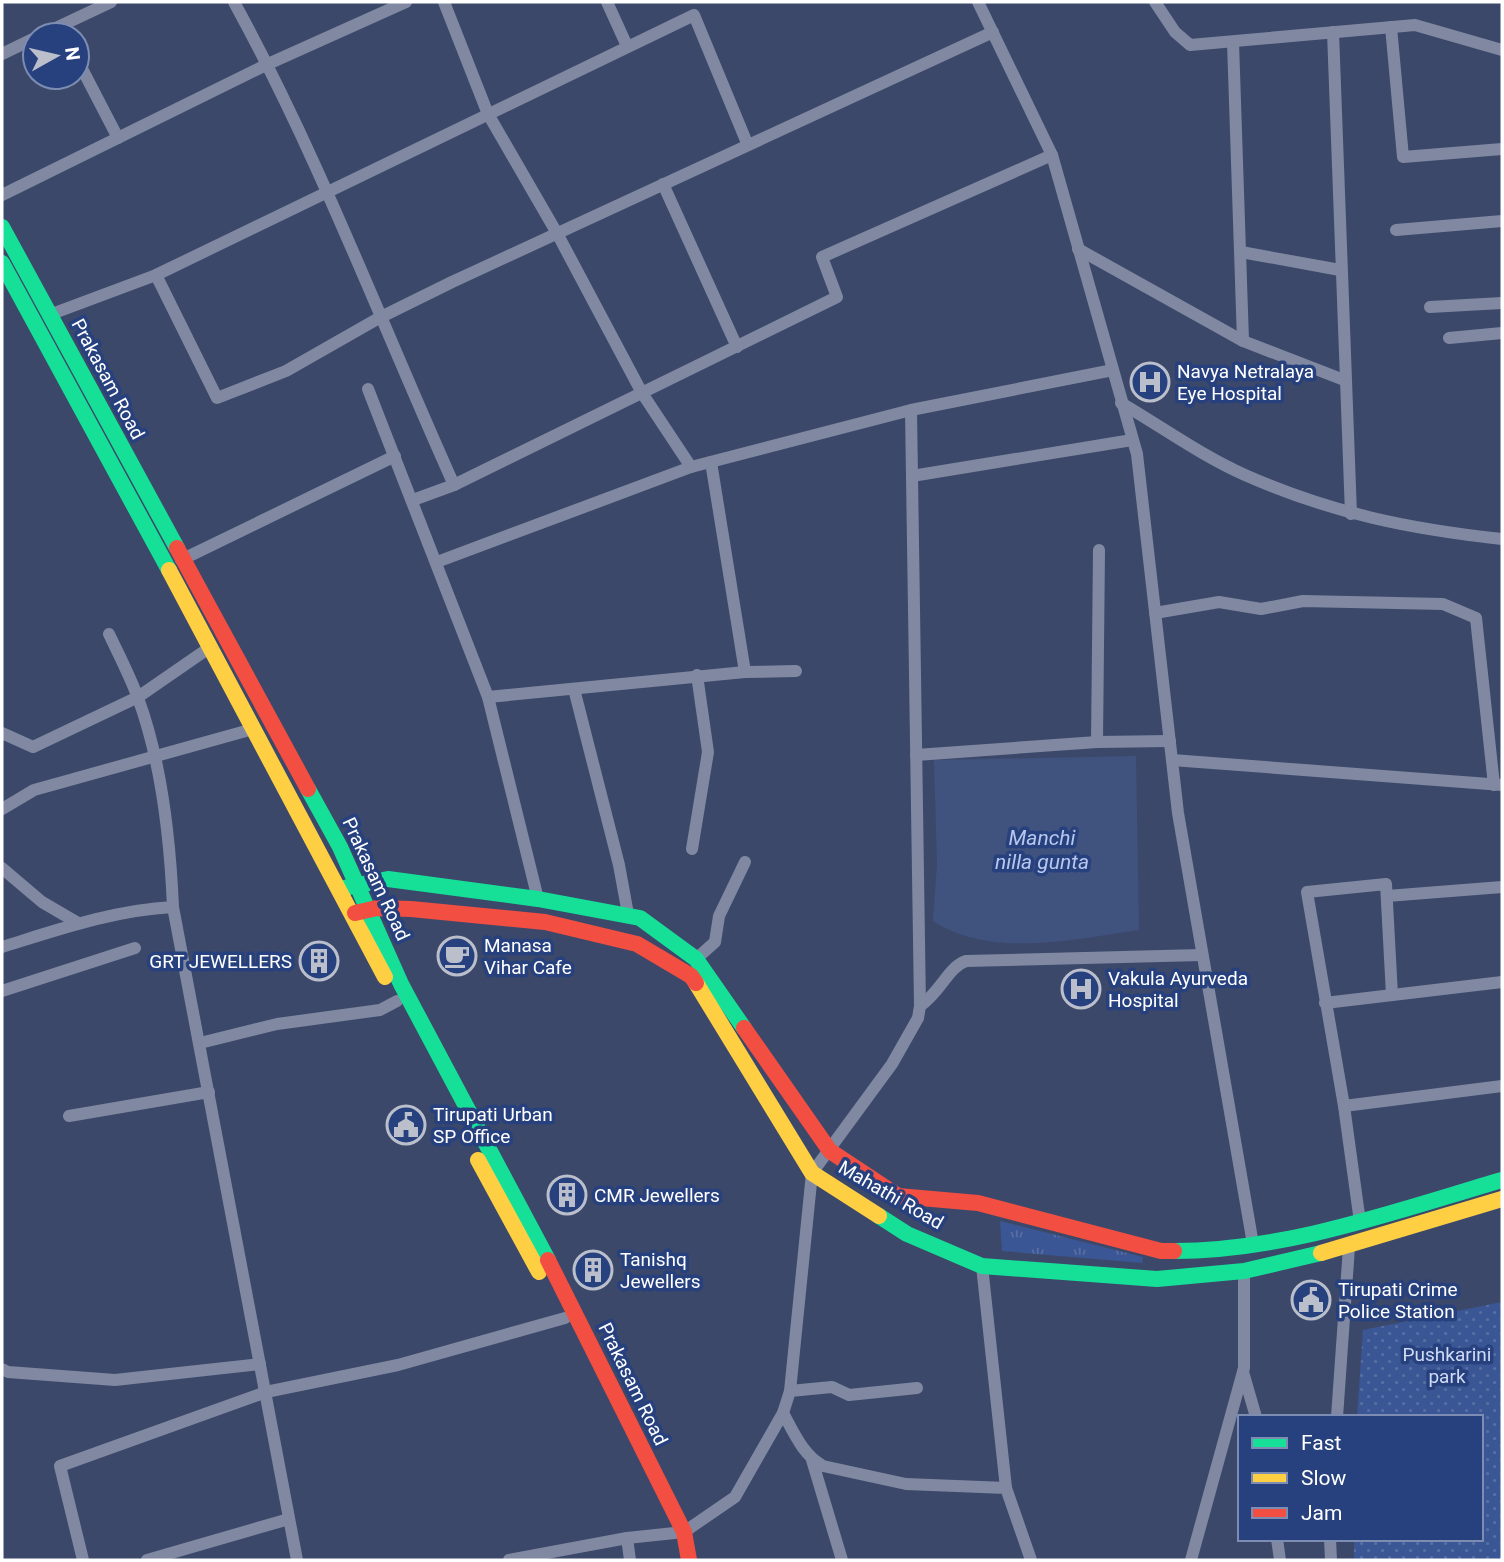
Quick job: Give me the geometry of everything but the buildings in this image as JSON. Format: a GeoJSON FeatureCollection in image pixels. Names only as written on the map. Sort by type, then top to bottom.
{"type":"FeatureCollection","features":[{"type":"Feature","properties":{"kind":"main road","name":"Prakasam Road"},"geometry":{"type":"LineString","coordinates":[[2,227],[358,883],[361,912],[397,1001],[448,1104],[678,1532],[678,1560]]}},
{"type":"Feature","properties":{"kind":"main road","name":"Prakasam Road"},"geometry":{"type":"LineString","coordinates":[[2,263],[253,729],[341,889],[361,912],[444,1070],[532,1228],[689,1560]]}},
{"type":"Feature","properties":{"kind":"main road","name":"Mahathi Road"},"geometry":{"type":"LineString","coordinates":[[341,889],[358,883],[388,879],[628,914],[653,926],[696,960],[830,1151],[898,1196],[978,1203],[1161,1251],[1195,1251],[1252,1244],[1360,1222],[1502,1180]]}},
{"type":"Feature","properties":{"kind":"main road","name":"Mahathi Road"},"geometry":{"type":"LineString","coordinates":[[361,912],[411,909],[545,922],[637,944],[691,976],[812,1173],[907,1234],[982,1266],[1157,1279],[1244,1271],[1349,1247],[1502,1199]]}},
{"type":"Feature","properties":{"kind":"street"},"geometry":{"type":"LineString","coordinates":[[79,21],[111,2]]}},
{"type":"Feature","properties":{"kind":"street"},"geometry":{"type":"LineString","coordinates":[[234,2],[268,64],[327,190],[379,318],[454,485]]}},
{"type":"Feature","properties":{"kind":"street"},"geometry":{"type":"LineString","coordinates":[[2,195],[268,64],[406,2]]}},
{"type":"Feature","properties":{"kind":"street"},"geometry":{"type":"LineString","coordinates":[[444,2],[488,114],[558,235],[642,393],[691,467]]}},
{"type":"Feature","properties":{"kind":"street"},"geometry":{"type":"LineString","coordinates":[[607,2],[627,46]]}},
{"type":"Feature","properties":{"kind":"street"},"geometry":{"type":"LineString","coordinates":[[978,2],[1052,155],[1137,454],[1172,760],[1201,955],[1252,1244]]}},
{"type":"Feature","properties":{"kind":"street"},"geometry":{"type":"LineString","coordinates":[[1155,2],[1175,32],[1190,44],[1415,24],[1502,50]]}},
{"type":"Feature","properties":{"kind":"street"},"geometry":{"type":"LineString","coordinates":[[49,315],[156,275],[327,190],[694,15],[747,143]]}},
{"type":"Feature","properties":{"kind":"street"},"geometry":{"type":"LineString","coordinates":[[1391,27],[1403,157],[1502,149]]}},
{"type":"Feature","properties":{"kind":"street"},"geometry":{"type":"LineString","coordinates":[[156,275],[217,398],[286,371],[379,318],[747,143],[993,32]]}},
{"type":"Feature","properties":{"kind":"street"},"geometry":{"type":"LineString","coordinates":[[1333,32],[1351,514]]}},
{"type":"Feature","properties":{"kind":"street"},"geometry":{"type":"LineString","coordinates":[[1233,42],[1243,341]]}},
{"type":"Feature","properties":{"kind":"street"},"geometry":{"type":"LineString","coordinates":[[2,54],[21,45]]}},
{"type":"Feature","properties":{"kind":"street"},"geometry":{"type":"LineString","coordinates":[[91,86],[118,138]]}},
{"type":"Feature","properties":{"kind":"street"},"geometry":{"type":"LineString","coordinates":[[414,500],[454,485],[837,297],[822,257],[1052,155]]}},
{"type":"Feature","properties":{"kind":"street"},"geometry":{"type":"LineString","coordinates":[[663,184],[737,347]]}},
{"type":"Feature","properties":{"kind":"street"},"geometry":{"type":"LineString","coordinates":[[1396,230],[1502,222]]}},
{"type":"Feature","properties":{"kind":"street"},"geometry":{"type":"LineString","coordinates":[[1077,249],[1243,341],[1344,380]]}},
{"type":"Feature","properties":{"kind":"street"},"geometry":{"type":"LineString","coordinates":[[1241,252],[1340,270]]}},
{"type":"Feature","properties":{"kind":"street"},"geometry":{"type":"LineString","coordinates":[[1430,307],[1502,303]]}},
{"type":"Feature","properties":{"kind":"street"},"geometry":{"type":"LineString","coordinates":[[1448,338],[1502,333]]}},
{"type":"Feature","properties":{"kind":"street"},"geometry":{"type":"LineString","coordinates":[[437,562],[691,467],[911,410],[1113,370]]}},
{"type":"Feature","properties":{"kind":"street"},"geometry":{"type":"LineString","coordinates":[[368,389],[414,500],[488,697],[538,899]]}},
{"type":"Feature","properties":{"kind":"street"},"geometry":{"type":"LineString","coordinates":[[1121,403],[1245,475],[1351,514],[1444,533],[1502,539]]}},
{"type":"Feature","properties":{"kind":"street"},"geometry":{"type":"LineString","coordinates":[[518,1559],[626,1538],[678,1532],[735,1497],[783,1412],[790,1391],[812,1173],[892,1064],[918,1018],[920,1006],[917,960],[911,410]]}},
{"type":"Feature","properties":{"kind":"street"},"geometry":{"type":"LineString","coordinates":[[912,476],[1132,440]]}},
{"type":"Feature","properties":{"kind":"street"},"geometry":{"type":"LineString","coordinates":[[181,559],[395,456]]}},
{"type":"Feature","properties":{"kind":"street"},"geometry":{"type":"LineString","coordinates":[[711,462],[745,671]]}},
{"type":"Feature","properties":{"kind":"street"},"geometry":{"type":"LineString","coordinates":[[1097,742],[1099,551]]}},
{"type":"Feature","properties":{"kind":"street"},"geometry":{"type":"LineString","coordinates":[[1155,613],[1219,602],[1261,609],[1303,601],[1444,604],[1476,618],[1498,785],[1172,760]]}},
{"type":"Feature","properties":{"kind":"street"},"geometry":{"type":"LineString","coordinates":[[109,634],[138,697],[156,756],[171,867],[173,906],[266,1392],[289,1518],[293,1559]]}},
{"type":"Feature","properties":{"kind":"street"},"geometry":{"type":"LineString","coordinates":[[2,733],[33,747],[138,697],[209,648]]}},
{"type":"Feature","properties":{"kind":"street"},"geometry":{"type":"LineString","coordinates":[[488,697],[697,675],[796,671]]}},
{"type":"Feature","properties":{"kind":"street"},"geometry":{"type":"LineString","coordinates":[[692,849],[708,752],[697,675]]}},
{"type":"Feature","properties":{"kind":"street"},"geometry":{"type":"LineString","coordinates":[[573,689],[619,865],[628,914]]}},
{"type":"Feature","properties":{"kind":"street"},"geometry":{"type":"LineString","coordinates":[[2,809],[34,790],[253,729]]}},
{"type":"Feature","properties":{"kind":"street"},"geometry":{"type":"LineString","coordinates":[[916,755],[1097,742],[1170,741]]}},
{"type":"Feature","properties":{"kind":"street"},"geometry":{"type":"LineString","coordinates":[[696,960],[715,942],[719,916],[745,862]]}},
{"type":"Feature","properties":{"kind":"street"},"geometry":{"type":"LineString","coordinates":[[2,868],[42,902],[78,923]]}},
{"type":"Feature","properties":{"kind":"street"},"geometry":{"type":"LineString","coordinates":[[1360,1222],[1344,1106],[1307,892],[1386,884],[1392,995]]}},
{"type":"Feature","properties":{"kind":"street"},"geometry":{"type":"LineString","coordinates":[[1387,896],[1502,887]]}},
{"type":"Feature","properties":{"kind":"street"},"geometry":{"type":"LineString","coordinates":[[2,947],[78,923],[148,908],[173,906]]}},
{"type":"Feature","properties":{"kind":"street"},"geometry":{"type":"LineString","coordinates":[[2,992],[135,948]]}},
{"type":"Feature","properties":{"kind":"street"},"geometry":{"type":"LineString","coordinates":[[920,1006],[941,989],[952,968],[966,961],[1201,955]]}},
{"type":"Feature","properties":{"kind":"street"},"geometry":{"type":"LineString","coordinates":[[1325,1003],[1502,982]]}},
{"type":"Feature","properties":{"kind":"street"},"geometry":{"type":"LineString","coordinates":[[200,1044],[277,1024],[380,1010],[397,1001]]}},
{"type":"Feature","properties":{"kind":"street"},"geometry":{"type":"LineString","coordinates":[[1344,1106],[1502,1086]]}},
{"type":"Feature","properties":{"kind":"street"},"geometry":{"type":"LineString","coordinates":[[69,1116],[209,1092]]}},
{"type":"Feature","properties":{"kind":"street"},"geometry":{"type":"LineString","coordinates":[[1337,1415],[1349,1247]]}},
{"type":"Feature","properties":{"kind":"street"},"geometry":{"type":"LineString","coordinates":[[982,1266],[1006,1488],[1031,1560]]}},
{"type":"Feature","properties":{"kind":"street"},"geometry":{"type":"LineString","coordinates":[[1191,1560],[1243,1372],[1244,1271]]}},
{"type":"Feature","properties":{"kind":"street"},"geometry":{"type":"LineString","coordinates":[[83,1560],[60,1466],[266,1392],[398,1364],[565,1318]]}},
{"type":"Feature","properties":{"kind":"street"},"geometry":{"type":"LineString","coordinates":[[2,1369],[8,1372],[115,1380],[260,1364]]}},
{"type":"Feature","properties":{"kind":"street"},"geometry":{"type":"LineString","coordinates":[[1243,1372],[1255,1415]]}},
{"type":"Feature","properties":{"kind":"street"},"geometry":{"type":"LineString","coordinates":[[790,1391],[832,1387],[849,1395],[917,1388]]}},
{"type":"Feature","properties":{"kind":"street"},"geometry":{"type":"LineString","coordinates":[[783,1412],[812,1460],[842,1560]]}},
{"type":"Feature","properties":{"kind":"street"},"geometry":{"type":"LineString","coordinates":[[812,1460],[823,1466],[906,1484],[1006,1488]]}},
{"type":"Feature","properties":{"kind":"street"},"geometry":{"type":"LineString","coordinates":[[147,1560],[289,1518]]}},
{"type":"Feature","properties":{"kind":"street"},"geometry":{"type":"LineString","coordinates":[[626,1538],[629,1560]]}},
{"type":"Feature","properties":{"kind":"street"},"geometry":{"type":"LineString","coordinates":[[1277,1541],[1280,1560]]}},
{"type":"Feature","properties":{"kind":"street"},"geometry":{"type":"LineString","coordinates":[[1330,1541],[1331,1560]]}},
{"type":"Feature","properties":{"kind":"street"},"geometry":{"type":"LineString","coordinates":[[191,1547],[195,1560]]}},
{"type":"Feature","properties":{"kind":"green space"},"geometry":{"type":"Polygon","coordinates":[[[1000,1221],[1143,1257],[1142,1263],[1002,1251],[1000,1221]]]}},
{"type":"Feature","properties":{"kind":"green space","name":"Pushkarini park"},"geometry":{"type":"Polygon","coordinates":[[[1502,1302],[1502,1560],[1354,1560],[1354,1541],[1483,1541],[1483,1415],[1357,1415],[1363,1330],[1502,1302]]]}},
{"type":"Feature","properties":{"kind":"water","name":"Manchi nilla gunta"},"geometry":{"type":"Polygon","coordinates":[[[1136,756],[1139,930],[1061,941],[1007,943],[956,933],[933,921],[937,864],[934,760],[1136,756]]]}},
{"type":"Feature","properties":{"kind":"traffic: fast"},"geometry":{"type":"LineString","coordinates":[[2,227],[177,548]]}},
{"type":"Feature","properties":{"kind":"traffic: fast"},"geometry":{"type":"LineString","coordinates":[[2,263],[169,570]]}},
{"type":"Feature","properties":{"kind":"traffic: fast"},"geometry":{"type":"LineString","coordinates":[[308,789],[340,847],[401,984],[548,1260]]}},
{"type":"Feature","properties":{"kind":"traffic: fast"},"geometry":{"type":"LineString","coordinates":[[344,888],[388,879],[538,899],[640,918],[696,959],[744,1028]]}},
{"type":"Feature","properties":{"kind":"traffic: fast"},"geometry":{"type":"LineString","coordinates":[[1174,1251],[1216,1249],[1299,1237],[1502,1180]]}},
{"type":"Feature","properties":{"kind":"traffic: fast"},"geometry":{"type":"LineString","coordinates":[[879,1216],[907,1234],[982,1266],[1157,1279],[1244,1271],[1321,1253]]}},
{"type":"Feature","properties":{"kind":"traffic: slow"},"geometry":{"type":"LineString","coordinates":[[169,570],[385,977]]}},
{"type":"Feature","properties":{"kind":"traffic: slow"},"geometry":{"type":"LineString","coordinates":[[696,983],[812,1173],[879,1216]]}},
{"type":"Feature","properties":{"kind":"traffic: slow"},"geometry":{"type":"LineString","coordinates":[[478,1160],[539,1272]]}},
{"type":"Feature","properties":{"kind":"traffic: slow"},"geometry":{"type":"LineString","coordinates":[[1321,1253],[1502,1199]]}},
{"type":"Feature","properties":{"kind":"traffic: jam"},"geometry":{"type":"LineString","coordinates":[[177,548],[308,789]]}},
{"type":"Feature","properties":{"kind":"traffic: jam"},"geometry":{"type":"LineString","coordinates":[[355,913],[377,908],[411,909],[545,922],[637,944],[691,976],[696,983]]}},
{"type":"Feature","properties":{"kind":"traffic: jam"},"geometry":{"type":"LineString","coordinates":[[744,1028],[830,1151],[898,1196],[978,1203],[1161,1251],[1174,1251]]}},
{"type":"Feature","properties":{"kind":"traffic: jam"},"geometry":{"type":"LineString","coordinates":[[548,1260],[684,1532],[689,1560]]}},
{"type":"Feature","properties":{"kind":"place","name":"Navya Netralaya Eye Hospital"},"geometry":{"type":"Point","coordinates":[1150,382]}},
{"type":"Feature","properties":{"kind":"place","name":"Manasa Vihar Cafe"},"geometry":{"type":"Point","coordinates":[457,956]}},
{"type":"Feature","properties":{"kind":"place","name":"GRT JEWELLERS"},"geometry":{"type":"Point","coordinates":[319,961]}},
{"type":"Feature","properties":{"kind":"place","name":"Vakula Ayurveda Hospital"},"geometry":{"type":"Point","coordinates":[1081,989]}},
{"type":"Feature","properties":{"kind":"place","name":"Tirupati Urban SP Office"},"geometry":{"type":"Point","coordinates":[406,1125]}},
{"type":"Feature","properties":{"kind":"place","name":"CMR Jewellers"},"geometry":{"type":"Point","coordinates":[567,1195]}},
{"type":"Feature","properties":{"kind":"place","name":"Tanishq Jewellers"},"geometry":{"type":"Point","coordinates":[593,1270]}},
{"type":"Feature","properties":{"kind":"place","name":"Tirupati Crime Police Station"},"geometry":{"type":"Point","coordinates":[1311,1300]}}]}
